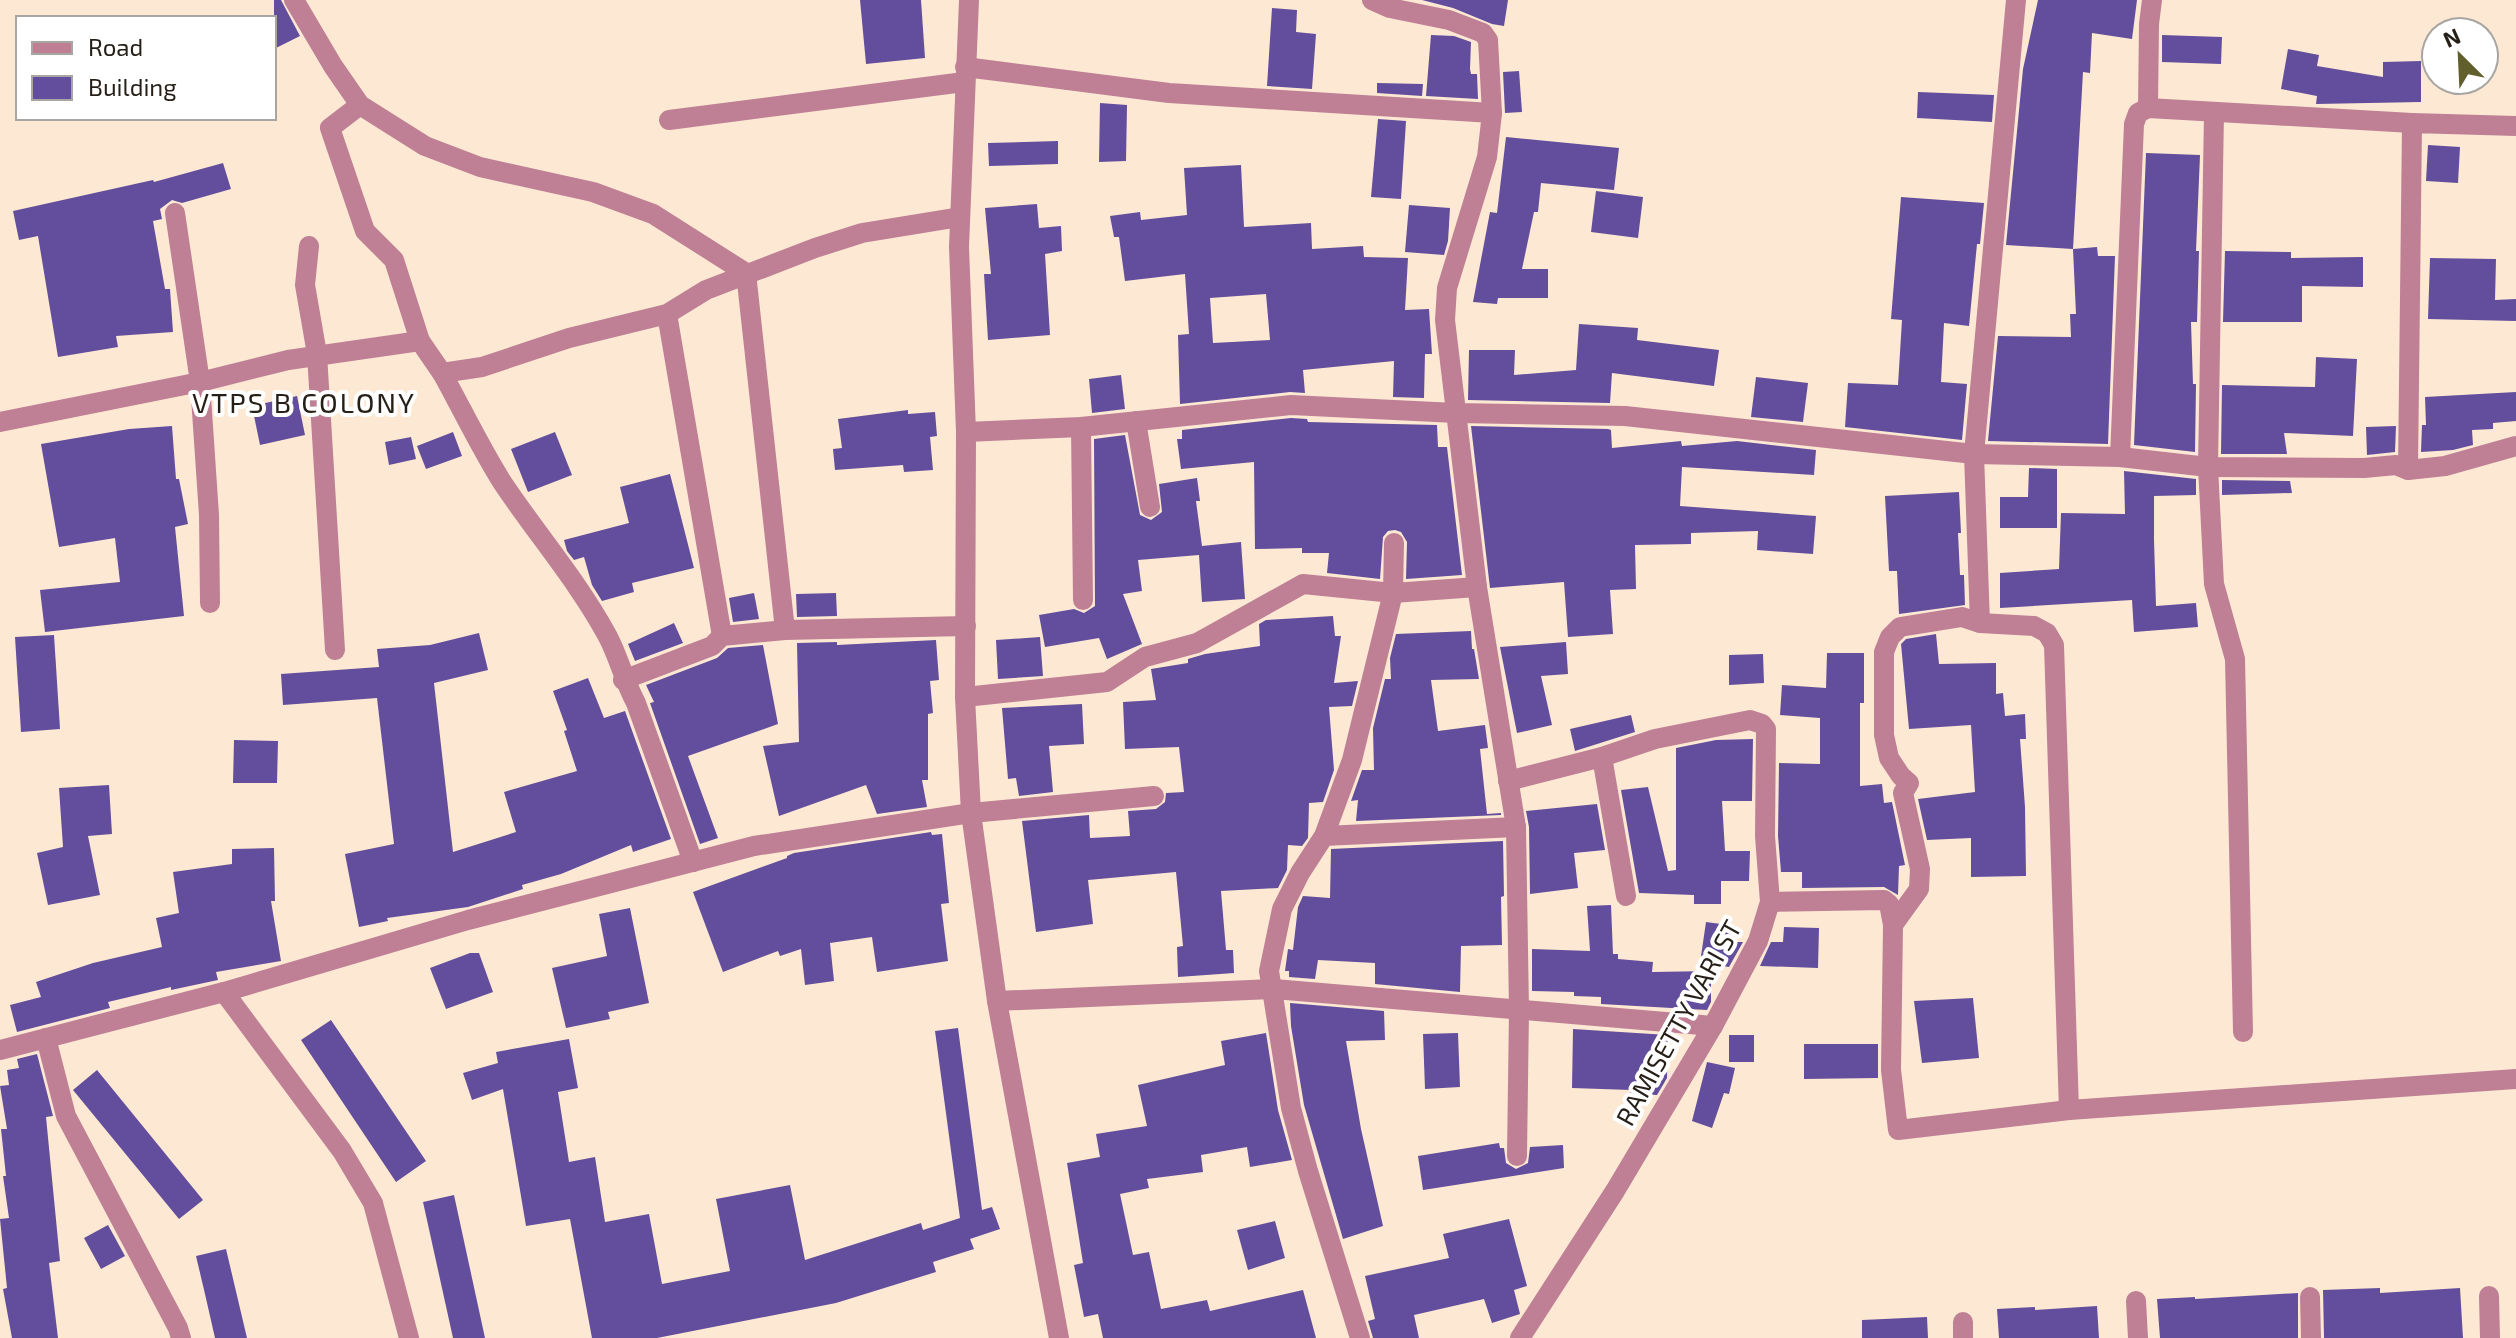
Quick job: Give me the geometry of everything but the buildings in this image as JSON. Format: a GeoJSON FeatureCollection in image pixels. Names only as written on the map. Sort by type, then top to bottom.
{"type":"FeatureCollection","features":[{"type":"Feature","properties":{"kind":"street"},"geometry":{"type":"LineString","coordinates":[[294,0],[360,105],[425,146],[480,167],[593,192],[653,214],[746,273]]}},
{"type":"Feature","properties":{"kind":"street"},"geometry":{"type":"LineString","coordinates":[[969,0],[959,247],[966,432],[965,697],[971,813],[997,1001],[1059,1338]]}},
{"type":"Feature","properties":{"kind":"street"},"geometry":{"type":"LineString","coordinates":[[1372,0],[1390,8],[1449,20],[1483,33],[1488,40],[1492,113],[1487,157],[1447,288],[1445,320],[1477,587],[1516,827],[1519,1010],[1517,1156]]}},
{"type":"Feature","properties":{"kind":"street"},"geometry":{"type":"LineString","coordinates":[[1980,623],[1974,454],[2016,0]]}},
{"type":"Feature","properties":{"kind":"street"},"geometry":{"type":"LineString","coordinates":[[2148,108],[2152,0]]}},
{"type":"Feature","properties":{"kind":"street"},"geometry":{"type":"LineString","coordinates":[[669,120],[964,74],[1169,93],[1492,113]]}},
{"type":"Feature","properties":{"kind":"street"},"geometry":{"type":"LineString","coordinates":[[360,105],[330,128],[365,231],[394,260],[420,341],[442,373],[502,480],[581,592],[601,626],[636,703],[693,862]]}},
{"type":"Feature","properties":{"kind":"street"},"geometry":{"type":"LineString","coordinates":[[2120,457],[2134,124],[2138,113],[2148,108],[2516,126]]}},
{"type":"Feature","properties":{"kind":"street"},"geometry":{"type":"LineString","coordinates":[[2214,113],[2208,467],[2214,584],[2235,659],[2243,1032]]}},
{"type":"Feature","properties":{"kind":"street"},"geometry":{"type":"LineString","coordinates":[[2408,470],[2412,123]]}},
{"type":"Feature","properties":{"kind":"street"},"geometry":{"type":"LineString","coordinates":[[175,213],[200,382],[209,515],[210,603]]}},
{"type":"Feature","properties":{"kind":"street"},"geometry":{"type":"LineString","coordinates":[[442,373],[482,367],[569,338],[667,314],[706,290],[746,273],[862,233],[960,217]]}},
{"type":"Feature","properties":{"kind":"street"},"geometry":{"type":"LineString","coordinates":[[309,246],[305,285],[317,354],[335,650]]}},
{"type":"Feature","properties":{"kind":"street"},"geometry":{"type":"LineString","coordinates":[[746,273],[785,630]]}},
{"type":"Feature","properties":{"kind":"street"},"geometry":{"type":"LineString","coordinates":[[667,314],[722,636]]}},
{"type":"Feature","properties":{"kind":"street"},"geometry":{"type":"LineString","coordinates":[[0,422],[200,382],[317,354],[420,341]]}},
{"type":"Feature","properties":{"kind":"street"},"geometry":{"type":"LineString","coordinates":[[966,432],[1081,427],[1291,405],[1456,413],[1625,416],[1974,454],[2120,457],[2208,467],[2364,468],[2396,465],[2408,470],[2445,466],[2516,446]]}},
{"type":"Feature","properties":{"kind":"street"},"geometry":{"type":"LineString","coordinates":[[1136,421],[1150,507]]}},
{"type":"Feature","properties":{"kind":"street"},"geometry":{"type":"LineString","coordinates":[[1081,427],[1083,600]]}},
{"type":"Feature","properties":{"kind":"street"},"geometry":{"type":"LineString","coordinates":[[1360,1338],[1291,1108],[1269,971],[1282,909],[1324,836],[1360,731],[1393,593],[1394,543]]}},
{"type":"Feature","properties":{"kind":"street"},"geometry":{"type":"LineString","coordinates":[[965,697],[1107,682],[1145,657],[1197,643],[1303,584],[1393,593],[1477,587]]}},
{"type":"Feature","properties":{"kind":"street"},"geometry":{"type":"LineString","coordinates":[[1893,925],[1919,889],[1920,869],[1903,793],[1909,783],[1889,758],[1884,735],[1884,652],[1890,637],[1900,627],[1962,617],[1980,623],[2034,626],[2047,633],[2054,645],[2069,1110]]}},
{"type":"Feature","properties":{"kind":"street"},"geometry":{"type":"LineString","coordinates":[[623,680],[712,646],[722,636],[785,630],[966,626]]}},
{"type":"Feature","properties":{"kind":"street","name":"RAMISETTY VARI ST"},"geometry":{"type":"LineString","coordinates":[[1508,781],[1602,757],[1655,739],[1750,720],[1766,729],[1765,836],[1770,902],[1758,941],[1713,1026],[1615,1191],[1520,1338]]}},
{"type":"Feature","properties":{"kind":"street"},"geometry":{"type":"LineString","coordinates":[[1602,757],[1626,896]]}},
{"type":"Feature","properties":{"kind":"street"},"geometry":{"type":"LineString","coordinates":[[0,1050],[224,992],[468,920],[754,846],[971,813],[1154,796]]}},
{"type":"Feature","properties":{"kind":"street"},"geometry":{"type":"LineString","coordinates":[[1324,836],[1516,827]]}},
{"type":"Feature","properties":{"kind":"street"},"geometry":{"type":"LineString","coordinates":[[1770,902],[1884,900],[1889,904],[1893,925],[1891,1070],[1898,1130],[2069,1110],[2516,1079]]}},
{"type":"Feature","properties":{"kind":"street"},"geometry":{"type":"LineString","coordinates":[[997,1001],[1274,989],[1713,1026]]}},
{"type":"Feature","properties":{"kind":"street"},"geometry":{"type":"LineString","coordinates":[[224,992],[342,1151],[373,1203],[409,1338]]}},
{"type":"Feature","properties":{"kind":"street"},"geometry":{"type":"LineString","coordinates":[[46,1038],[66,1116],[181,1338]]}},
{"type":"Feature","properties":{"kind":"street"},"geometry":{"type":"LineString","coordinates":[[2489,1296],[2490,1338]]}},
{"type":"Feature","properties":{"kind":"street"},"geometry":{"type":"LineString","coordinates":[[2310,1297],[2311,1338]]}},
{"type":"Feature","properties":{"kind":"street"},"geometry":{"type":"LineString","coordinates":[[2136,1301],[2138,1338]]}},
{"type":"Feature","properties":{"kind":"district","name":"VTPS B COLONY"},"geometry":{"type":"Point","coordinates":[304,403]}}]}
